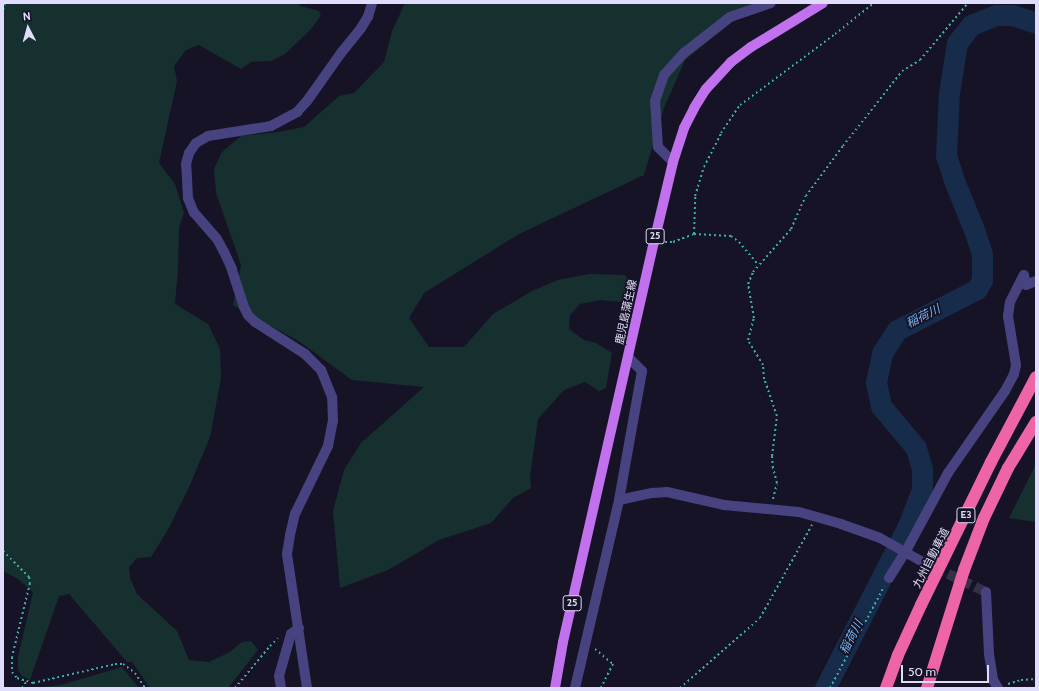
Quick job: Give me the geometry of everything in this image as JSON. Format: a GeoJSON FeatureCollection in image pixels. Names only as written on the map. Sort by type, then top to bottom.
{"type":"FeatureCollection","features":[{"type":"Feature","properties":{"kind":"highway","name":"九州自動車道"},"geometry":{"type":"LineString","coordinates":[[886,688],[898,655],[921,605],[991,462],[1036,377]]}},
{"type":"Feature","properties":{"kind":"highway","name":"E3"},"geometry":{"type":"LineString","coordinates":[[927,688],[964,570],[984,518],[1008,468],[1036,422]]}},
{"type":"Feature","properties":{"kind":"main road","name":"鹿児島蒲生線"},"geometry":{"type":"LineString","coordinates":[[555,688],[565,634],[673,162],[694,108],[716,78],[731,62],[810,7],[823,3]]}},
{"type":"Feature","properties":{"kind":"street"},"geometry":{"type":"LineString","coordinates":[[307,688],[295,631],[287,554],[290,535],[301,501],[328,446],[333,421],[332,398],[321,370],[306,354],[255,322],[248,314],[244,307],[232,269],[224,252],[217,239],[194,213],[188,198],[186,164],[189,153],[196,143],[208,136],[271,126],[297,112],[307,101],[341,53],[361,28],[368,17],[372,3]]}},
{"type":"Feature","properties":{"kind":"street"},"geometry":{"type":"LineString","coordinates":[[673,162],[658,147],[655,101],[664,74],[684,54],[730,17],[771,3]]}},
{"type":"Feature","properties":{"kind":"street"},"geometry":{"type":"LineString","coordinates":[[889,578],[906,551],[936,492],[1005,391],[1014,374],[1016,365],[1008,316],[1010,302],[1024,275],[1026,285],[1036,281]]}},
{"type":"Feature","properties":{"kind":"street"},"geometry":{"type":"LineString","coordinates":[[575,688],[580,675],[586,641],[619,500],[642,370],[628,357]]}},
{"type":"Feature","properties":{"kind":"street"},"geometry":{"type":"LineString","coordinates":[[619,500],[653,492],[666,492],[724,505],[770,508],[799,512],[880,538],[906,551],[921,561]]}},
{"type":"Feature","properties":{"kind":"street"},"geometry":{"type":"LineString","coordinates":[[986,592],[989,654],[993,680],[998,688]]}},
{"type":"Feature","properties":{"kind":"street"},"geometry":{"type":"LineString","coordinates":[[281,688],[279,676],[295,631]]}},
{"type":"Feature","properties":{"kind":"path"},"geometry":{"type":"LineString","coordinates":[[3,10],[5,3]]}},
{"type":"Feature","properties":{"kind":"path"},"geometry":{"type":"LineString","coordinates":[[694,234],[695,196],[704,167],[721,133],[740,105],[874,3]]}},
{"type":"Feature","properties":{"kind":"path"},"geometry":{"type":"LineString","coordinates":[[770,508],[777,483],[773,468],[772,456],[777,416],[764,379],[763,365],[748,340],[754,318],[748,284],[758,265],[791,229],[806,196],[848,139],[902,71],[920,60],[968,3]]}},
{"type":"Feature","properties":{"kind":"path"},"geometry":{"type":"LineString","coordinates":[[654,242],[673,242],[694,234],[731,236],[739,242],[758,265]]}},
{"type":"Feature","properties":{"kind":"path"},"geometry":{"type":"LineString","coordinates":[[680,688],[760,618],[816,517]]}},
{"type":"Feature","properties":{"kind":"path"},"geometry":{"type":"LineString","coordinates":[[3,551],[29,577],[30,583],[11,665],[12,672],[17,678],[33,683],[52,680],[116,664],[123,664],[135,673],[145,688]]}},
{"type":"Feature","properties":{"kind":"path"},"geometry":{"type":"LineString","coordinates":[[830,688],[889,578]]}},
{"type":"Feature","properties":{"kind":"path"},"geometry":{"type":"LineString","coordinates":[[235,688],[276,640],[295,631]]}},
{"type":"Feature","properties":{"kind":"path"},"geometry":{"type":"LineString","coordinates":[[586,641],[613,664],[601,688]]}},
{"type":"Feature","properties":{"kind":"path"},"geometry":{"type":"LineString","coordinates":[[998,688],[1021,680],[1036,679]]}},
{"type":"Feature","properties":{"kind":"path"},"geometry":{"type":"LineString","coordinates":[[22,688],[26,682]]}},
{"type":"Feature","properties":{"kind":"green space"},"geometry":{"type":"Polygon","coordinates":[[[3,3],[297,3],[301,6],[319,11],[321,16],[309,31],[285,54],[271,61],[251,62],[241,69],[199,45],[186,50],[174,66],[177,81],[159,163],[175,184],[184,213],[179,227],[175,304],[208,324],[220,349],[221,378],[210,437],[190,485],[169,528],[151,557],[137,558],[129,567],[130,578],[137,594],[177,631],[189,660],[209,662],[230,652],[242,642],[251,641],[258,650],[228,688],[150,688],[132,662],[127,662],[69,594],[59,596],[30,680],[22,676],[18,670],[18,657],[33,592],[18,579],[3,571],[3,3]]]}},
{"type":"Feature","properties":{"kind":"green space"},"geometry":{"type":"Polygon","coordinates":[[[405,3],[756,3],[685,60],[664,108],[644,175],[519,234],[424,293],[409,318],[429,347],[464,347],[493,314],[532,291],[558,280],[589,274],[625,275],[629,281],[628,298],[620,302],[600,300],[580,304],[570,315],[569,329],[584,340],[596,343],[612,353],[606,388],[599,391],[585,382],[564,390],[538,419],[530,477],[531,488],[513,498],[491,523],[439,540],[388,570],[340,588],[333,511],[344,470],[361,443],[424,387],[352,380],[300,342],[233,305],[241,265],[216,193],[214,169],[222,152],[241,136],[278,132],[304,127],[339,96],[354,93],[384,62],[392,31],[405,3]]]}},
{"type":"Feature","properties":{"kind":"green space"},"geometry":{"type":"Polygon","coordinates":[[[1036,464],[1036,522],[1009,518],[1036,464]]]}},
{"type":"Feature","properties":{"kind":"green space"},"geometry":{"type":"Polygon","coordinates":[[[122,667],[139,688],[34,688],[61,685],[122,667]]]}},
{"type":"Feature","properties":{"kind":"waterway","name":"稲荷川"},"geometry":{"type":"LineString","coordinates":[[825,688],[907,528],[922,490],[922,469],[916,448],[881,406],[876,382],[882,353],[897,330],[977,289],[982,280],[982,254],[946,156],[949,93],[957,43],[971,25],[996,15],[1012,15],[1036,23]]}},
{"type":"Feature","properties":{"kind":"tunnel"},"geometry":{"type":"LineString","coordinates":[[921,561],[986,592]]}}]}
